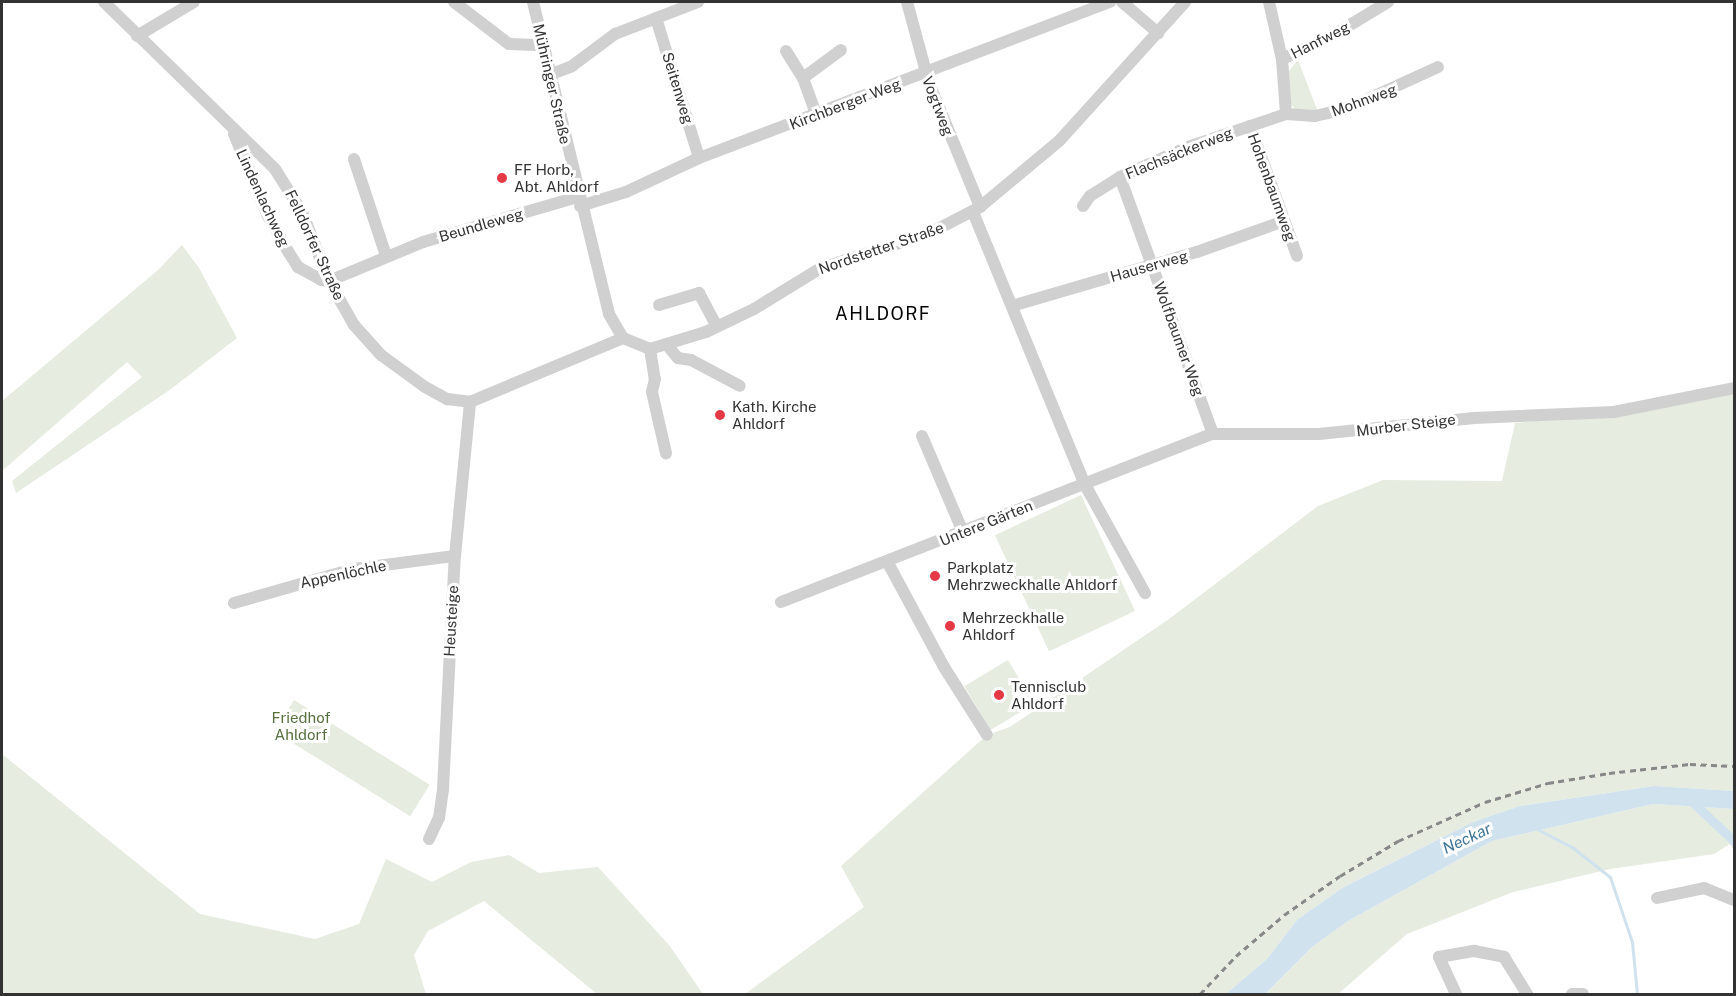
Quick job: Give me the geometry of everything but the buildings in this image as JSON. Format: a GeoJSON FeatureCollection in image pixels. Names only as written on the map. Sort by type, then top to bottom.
{"type":"FeatureCollection","features":[{"type":"Feature","properties":{"kind":"street","name":"Felldorfer Straße"},"geometry":{"type":"LineString","coordinates":[[104,2],[286,184],[302,212],[329,281],[354,325],[381,355],[447,399],[471,402]]}},
{"type":"Feature","properties":{"kind":"street"},"geometry":{"type":"LineString","coordinates":[[137,36],[194,2]]}},
{"type":"Feature","properties":{"kind":"street"},"geometry":{"type":"LineString","coordinates":[[454,2],[509,44],[542,45]]}},
{"type":"Feature","properties":{"kind":"street","name":"Mühringer Straße"},"geometry":{"type":"LineString","coordinates":[[533,2],[579,202],[609,314],[623,338]]}},
{"type":"Feature","properties":{"kind":"street"},"geometry":{"type":"LineString","coordinates":[[549,75],[572,66],[615,34],[698,2]]}},
{"type":"Feature","properties":{"kind":"street","name":"Vogtweg"},"geometry":{"type":"LineString","coordinates":[[907,2],[926,73],[976,209]]}},
{"type":"Feature","properties":{"kind":"street","name":"Kirchberger Weg"},"geometry":{"type":"LineString","coordinates":[[579,202],[626,192],[699,159],[1110,2]]}},
{"type":"Feature","properties":{"kind":"street"},"geometry":{"type":"LineString","coordinates":[[1122,2],[1158,33]]}},
{"type":"Feature","properties":{"kind":"street","name":"Nordstetter Straße"},"geometry":{"type":"LineString","coordinates":[[650,349],[717,327],[821,268],[928,234],[976,209],[1060,140],[1185,2]]}},
{"type":"Feature","properties":{"kind":"street"},"geometry":{"type":"LineString","coordinates":[[1269,2],[1282,59],[1286,114]]}},
{"type":"Feature","properties":{"kind":"street","name":"Hanfweg"},"geometry":{"type":"LineString","coordinates":[[1282,59],[1330,37],[1388,2]]}},
{"type":"Feature","properties":{"kind":"street","name":"Seitenweg"},"geometry":{"type":"LineString","coordinates":[[656,18],[699,159]]}},
{"type":"Feature","properties":{"kind":"street"},"geometry":{"type":"LineString","coordinates":[[803,78],[841,50]]}},
{"type":"Feature","properties":{"kind":"street"},"geometry":{"type":"LineString","coordinates":[[786,51],[803,78],[816,114]]}},
{"type":"Feature","properties":{"kind":"street","name":"Mohnweg"},"geometry":{"type":"LineString","coordinates":[[1286,114],[1316,116],[1346,109],[1438,67]]}},
{"type":"Feature","properties":{"kind":"street","name":"Hohenbaumweg"},"geometry":{"type":"LineString","coordinates":[[1286,114],[1250,126],[1296,256]]}},
{"type":"Feature","properties":{"kind":"street","name":"Flachsäckerweg"},"geometry":{"type":"LineString","coordinates":[[1083,206],[1090,196],[1120,177],[1185,148],[1250,126]]}},
{"type":"Feature","properties":{"kind":"street","name":"Lindenlachweg"},"geometry":{"type":"LineString","coordinates":[[231,129],[268,216],[298,267],[329,281]]}},
{"type":"Feature","properties":{"kind":"street"},"geometry":{"type":"LineString","coordinates":[[354,159],[386,256]]}},
{"type":"Feature","properties":{"kind":"street","name":"Wolfbaumer Weg"},"geometry":{"type":"LineString","coordinates":[[1120,177],[1214,434]]}},
{"type":"Feature","properties":{"kind":"street","name":"Beundleweg"},"geometry":{"type":"LineString","coordinates":[[329,281],[386,256],[579,202]]}},
{"type":"Feature","properties":{"kind":"street"},"geometry":{"type":"LineString","coordinates":[[976,209],[1083,483],[1145,593]]}},
{"type":"Feature","properties":{"kind":"street","name":"Hauserweg"},"geometry":{"type":"LineString","coordinates":[[1012,306],[1152,265],[1284,221]]}},
{"type":"Feature","properties":{"kind":"street"},"geometry":{"type":"LineString","coordinates":[[658,305],[699,293],[717,327]]}},
{"type":"Feature","properties":{"kind":"street"},"geometry":{"type":"LineString","coordinates":[[471,402],[623,338],[650,349],[655,379],[652,392],[666,453]]}},
{"type":"Feature","properties":{"kind":"street"},"geometry":{"type":"LineString","coordinates":[[667,345],[678,358],[691,360],[740,386]]}},
{"type":"Feature","properties":{"kind":"street","name":"Murber Steige"},"geometry":{"type":"LineString","coordinates":[[1083,483],[1214,434],[1319,434],[1474,417],[1614,412],[1734,388]]}},
{"type":"Feature","properties":{"kind":"street","name":"Heusteige"},"geometry":{"type":"LineString","coordinates":[[429,839],[439,818],[443,789],[455,556],[471,402]]}},
{"type":"Feature","properties":{"kind":"street"},"geometry":{"type":"LineString","coordinates":[[922,436],[963,532]]}},
{"type":"Feature","properties":{"kind":"street","name":"Untere Gärten"},"geometry":{"type":"LineString","coordinates":[[781,602],[888,563],[1083,483]]}},
{"type":"Feature","properties":{"kind":"street","name":"Appenlöchle"},"geometry":{"type":"LineString","coordinates":[[234,603],[353,569],[455,556]]}},
{"type":"Feature","properties":{"kind":"street"},"geometry":{"type":"LineString","coordinates":[[888,563],[944,667],[987,735]]}},
{"type":"Feature","properties":{"kind":"street"},"geometry":{"type":"LineString","coordinates":[[1657,898],[1704,888],[1734,900]]}},
{"type":"Feature","properties":{"kind":"street"},"geometry":{"type":"LineString","coordinates":[[1456,994],[1439,957],[1474,951],[1504,957],[1527,994]]}},
{"type":"Feature","properties":{"kind":"street"},"geometry":{"type":"LineString","coordinates":[[1572,994],[1583,994]]}},
{"type":"Feature","properties":{"kind":"green space"},"geometry":{"type":"Polygon","coordinates":[[[1298,60],[1318,112],[1295,109],[1289,102],[1289,71],[1298,60]]]}},
{"type":"Feature","properties":{"kind":"green space"},"geometry":{"type":"Polygon","coordinates":[[[182,245],[199,268],[237,338],[171,389],[16,493],[12,481],[142,377],[127,362],[2,471],[2,401],[158,270],[182,245]]]}},
{"type":"Feature","properties":{"kind":"green space"},"geometry":{"type":"Polygon","coordinates":[[[1734,391],[1734,791],[1654,786],[1520,806],[1473,822],[1342,888],[1297,920],[1267,959],[1226,994],[745,994],[864,907],[841,866],[987,735],[1010,727],[1169,619],[1318,506],[1383,480],[1502,481],[1515,423],[1656,409],[1734,391]]]}},
{"type":"Feature","properties":{"kind":"green space"},"geometry":{"type":"Polygon","coordinates":[[[1081,495],[1135,611],[1049,651],[995,535],[1081,495]]]}},
{"type":"Feature","properties":{"kind":"green space","name":"Tennisclub Ahldorf"},"geometry":{"type":"Polygon","coordinates":[[[1008,660],[1034,704],[991,730],[964,686],[1008,660]]]}},
{"type":"Feature","properties":{"kind":"green space","name":"Friedhof Ahldorf"},"geometry":{"type":"Polygon","coordinates":[[[294,700],[430,785],[410,816],[274,731],[294,700]]]}},
{"type":"Feature","properties":{"kind":"green space"},"geometry":{"type":"Polygon","coordinates":[[[2,754],[200,914],[315,939],[359,924],[386,859],[432,882],[471,862],[509,855],[539,873],[598,867],[669,945],[703,994],[597,994],[484,901],[428,931],[414,955],[426,994],[2,994],[2,754]]]}},
{"type":"Feature","properties":{"kind":"green space"},"geometry":{"type":"Polygon","coordinates":[[[1653,804],[1734,809],[1734,851],[1730,844],[1714,854],[1610,869],[1513,892],[1407,934],[1338,994],[1265,994],[1312,947],[1348,921],[1492,841],[1653,804]]]}},
{"type":"Feature","properties":{"kind":"water","name":"Neckar"},"geometry":{"type":"Polygon","coordinates":[[[1654,786],[1734,791],[1734,809],[1653,804],[1492,841],[1348,921],[1312,947],[1265,994],[1226,994],[1267,959],[1297,920],[1342,888],[1473,822],[1520,806],[1654,786]]]}},
{"type":"Feature","properties":{"kind":"waterway"},"geometry":{"type":"LineString","coordinates":[[1688,798],[1734,841]]}},
{"type":"Feature","properties":{"kind":"waterway"},"geometry":{"type":"LineString","coordinates":[[1533,827],[1572,847],[1610,877],[1632,942],[1637,994]]}},
{"type":"Feature","properties":{"kind":"railway"},"geometry":{"type":"LineString","coordinates":[[1200,994],[1236,956],[1284,915],[1340,876],[1398,841],[1485,802],[1548,783],[1609,773],[1690,764],[1734,766]]}},
{"type":"Feature","properties":{"kind":"place","name":"FF Horb, Abt. Ahldorf"},"geometry":{"type":"Point","coordinates":[502,178]}},
{"type":"Feature","properties":{"kind":"place","name":"Kath. Kirche Ahldorf"},"geometry":{"type":"Point","coordinates":[720,415]}},
{"type":"Feature","properties":{"kind":"place","name":"Parkplatz Mehrzweckhalle Ahldorf"},"geometry":{"type":"Point","coordinates":[935,576]}},
{"type":"Feature","properties":{"kind":"place","name":"Mehrzeckhalle Ahldorf"},"geometry":{"type":"Point","coordinates":[950,626]}},
{"type":"Feature","properties":{"kind":"place","name":"Tennisclub Ahldorf"},"geometry":{"type":"Point","coordinates":[999,695]}},
{"type":"Feature","properties":{"kind":"district","name":"AHLDORF"},"geometry":{"type":"Point","coordinates":[883,314]}}]}
